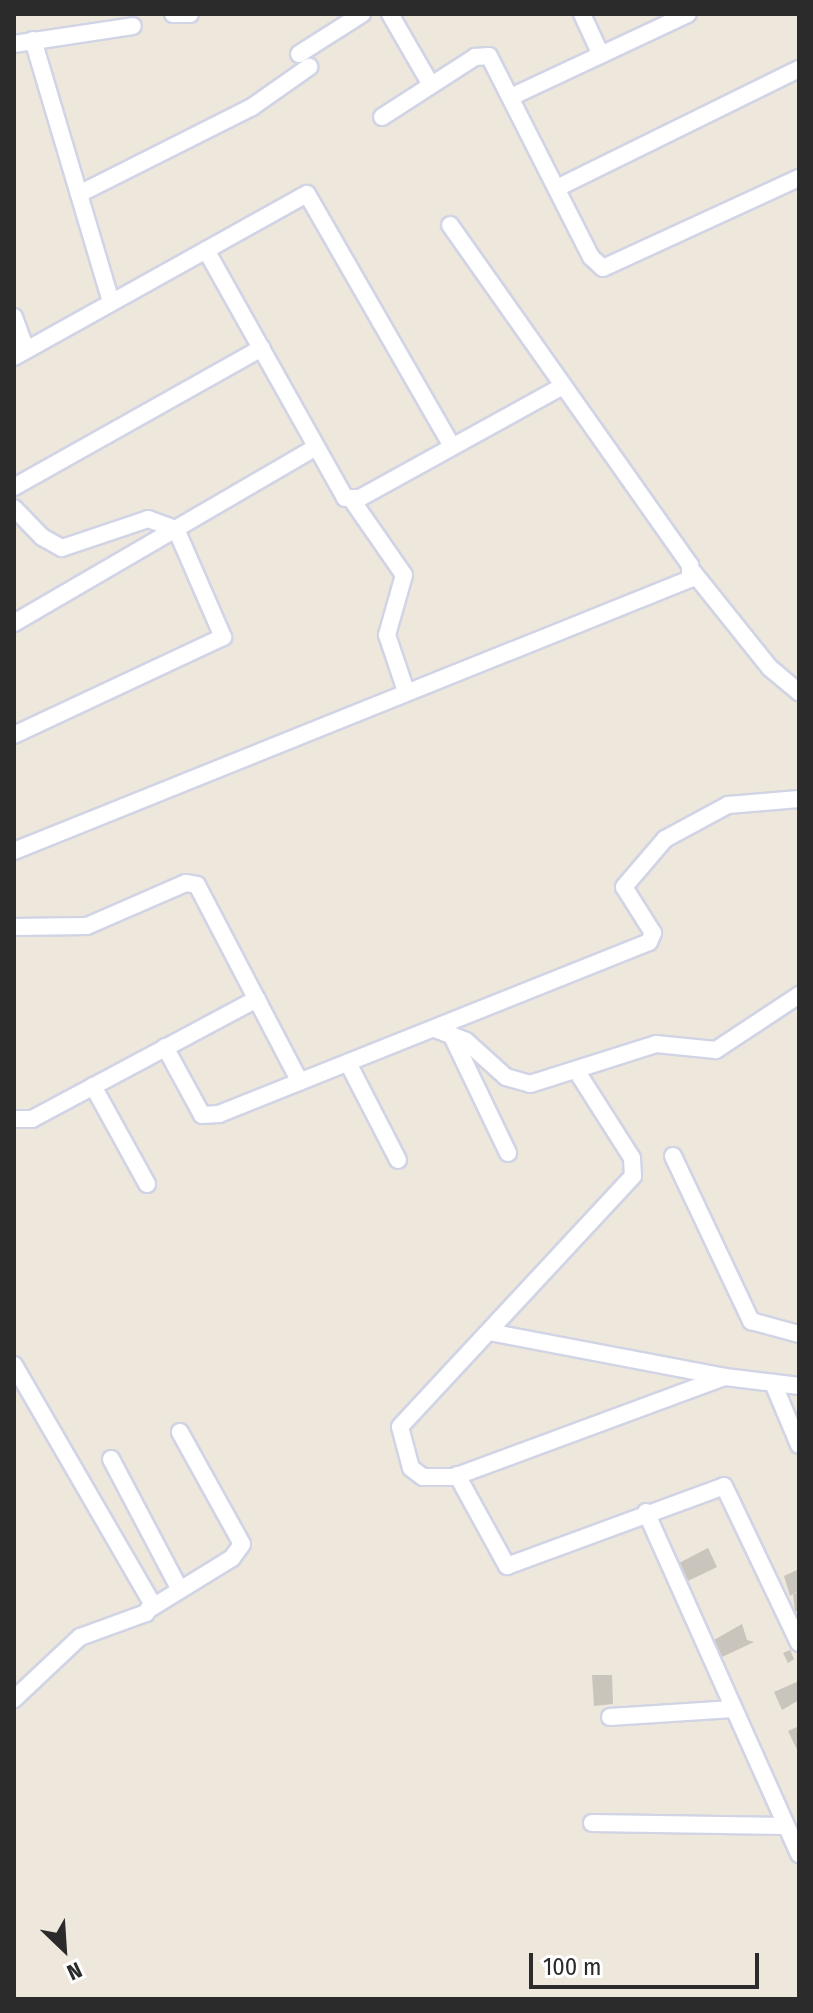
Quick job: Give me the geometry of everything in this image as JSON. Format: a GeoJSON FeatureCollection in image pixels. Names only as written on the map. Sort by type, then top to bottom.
{"type":"FeatureCollection","features":[{"type":"Feature","properties":{"kind":"street"},"geometry":{"type":"LineString","coordinates":[[173,14],[190,14]]}},
{"type":"Feature","properties":{"kind":"street"},"geometry":{"type":"LineString","coordinates":[[79,194],[252,107],[362,14]]}},
{"type":"Feature","properties":{"kind":"street"},"geometry":{"type":"LineString","coordinates":[[390,14],[431,85]]}},
{"type":"Feature","properties":{"kind":"street"},"geometry":{"type":"LineString","coordinates":[[582,14],[601,55]]}},
{"type":"Feature","properties":{"kind":"street"},"geometry":{"type":"LineString","coordinates":[[513,96],[688,14]]}},
{"type":"Feature","properties":{"kind":"street"},"geometry":{"type":"LineString","coordinates":[[14,44],[133,26]]}},
{"type":"Feature","properties":{"kind":"street"},"geometry":{"type":"LineString","coordinates":[[33,40],[111,302]]}},
{"type":"Feature","properties":{"kind":"street"},"geometry":{"type":"LineString","coordinates":[[382,117],[483,54],[494,62],[591,257],[603,268],[799,178]]}},
{"type":"Feature","properties":{"kind":"street"},"geometry":{"type":"LineString","coordinates":[[557,188],[799,69]]}},
{"type":"Feature","properties":{"kind":"street"},"geometry":{"type":"LineString","coordinates":[[14,317],[20,354],[307,194],[452,446]]}},
{"type":"Feature","properties":{"kind":"street"},"geometry":{"type":"LineString","coordinates":[[450,225],[693,572],[770,668],[799,692]]}},
{"type":"Feature","properties":{"kind":"street"},"geometry":{"type":"LineString","coordinates":[[206,250],[340,493],[352,500],[404,575],[387,635],[406,691]]}},
{"type":"Feature","properties":{"kind":"street"},"geometry":{"type":"LineString","coordinates":[[14,487],[262,348]]}},
{"type":"Feature","properties":{"kind":"street"},"geometry":{"type":"LineString","coordinates":[[352,500],[563,386]]}},
{"type":"Feature","properties":{"kind":"street"},"geometry":{"type":"LineString","coordinates":[[14,623],[315,448]]}},
{"type":"Feature","properties":{"kind":"street"},"geometry":{"type":"LineString","coordinates":[[14,508],[42,537],[62,548],[148,519],[176,529],[223,637],[14,735]]}},
{"type":"Feature","properties":{"kind":"street"},"geometry":{"type":"LineString","coordinates":[[14,851],[406,691],[669,590],[693,572]]}},
{"type":"Feature","properties":{"kind":"street"},"geometry":{"type":"LineString","coordinates":[[165,1047],[202,1115],[219,1114],[348,1063],[443,1031],[649,942],[653,933],[624,887],[665,839],[728,805],[799,799]]}},
{"type":"Feature","properties":{"kind":"street"},"geometry":{"type":"LineString","coordinates":[[14,927],[87,926],[192,882],[300,1082]]}},
{"type":"Feature","properties":{"kind":"street"},"geometry":{"type":"LineString","coordinates":[[443,1031],[524,1085],[656,1044],[716,1050],[799,995]]}},
{"type":"Feature","properties":{"kind":"street"},"geometry":{"type":"LineString","coordinates":[[14,1119],[32,1119],[257,999]]}},
{"type":"Feature","properties":{"kind":"street"},"geometry":{"type":"LineString","coordinates":[[443,1031],[508,1153]]}},
{"type":"Feature","properties":{"kind":"street"},"geometry":{"type":"LineString","coordinates":[[348,1063],[398,1160]]}},
{"type":"Feature","properties":{"kind":"street"},"geometry":{"type":"LineString","coordinates":[[576,1070],[632,1158],[633,1176],[400,1427],[400,1442],[414,1473],[457,1475],[725,1377]]}},
{"type":"Feature","properties":{"kind":"street"},"geometry":{"type":"LineString","coordinates":[[93,1086],[147,1184]]}},
{"type":"Feature","properties":{"kind":"street"},"geometry":{"type":"LineString","coordinates":[[673,1156],[751,1321],[799,1334]]}},
{"type":"Feature","properties":{"kind":"street"},"geometry":{"type":"LineString","coordinates":[[489,1332],[725,1377],[799,1386]]}},
{"type":"Feature","properties":{"kind":"street"},"geometry":{"type":"LineString","coordinates":[[14,1365],[150,1597],[151,1608]]}},
{"type":"Feature","properties":{"kind":"street"},"geometry":{"type":"LineString","coordinates":[[773,1383],[799,1445]]}},
{"type":"Feature","properties":{"kind":"street"},"geometry":{"type":"LineString","coordinates":[[14,1699],[80,1637],[151,1608],[232,1558],[242,1544],[180,1432]]}},
{"type":"Feature","properties":{"kind":"street"},"geometry":{"type":"LineString","coordinates":[[111,1459],[180,1590]]}},
{"type":"Feature","properties":{"kind":"street"},"geometry":{"type":"LineString","coordinates":[[457,1475],[507,1566],[712,1487],[729,1489],[799,1643]]}},
{"type":"Feature","properties":{"kind":"street"},"geometry":{"type":"LineString","coordinates":[[646,1512],[799,1854]]}},
{"type":"Feature","properties":{"kind":"street"},"geometry":{"type":"LineString","coordinates":[[610,1717],[733,1709]]}},
{"type":"Feature","properties":{"kind":"street"},"geometry":{"type":"LineString","coordinates":[[592,1823],[785,1826]]}},
{"type":"Feature","properties":{"kind":"building"},"geometry":{"type":"Polygon","coordinates":[[[708,1548],[717,1567],[688,1581],[679,1563],[708,1548]]]}},
{"type":"Feature","properties":{"kind":"building"},"geometry":{"type":"Polygon","coordinates":[[[799,1569],[799,1590],[790,1596],[784,1576],[799,1569]]]}},
{"type":"Feature","properties":{"kind":"building"},"geometry":{"type":"Polygon","coordinates":[[[799,1591],[799,1610],[795,1612],[793,1594],[799,1591]]]}},
{"type":"Feature","properties":{"kind":"building"},"geometry":{"type":"Polygon","coordinates":[[[742,1624],[747,1640],[754,1642],[722,1657],[714,1640],[742,1624]]]}},
{"type":"Feature","properties":{"kind":"building"},"geometry":{"type":"Polygon","coordinates":[[[790,1650],[794,1659],[788,1663],[783,1653],[790,1650]]]}},
{"type":"Feature","properties":{"kind":"building"},"geometry":{"type":"Polygon","coordinates":[[[592,1675],[612,1675],[613,1704],[594,1706],[592,1675]]]}},
{"type":"Feature","properties":{"kind":"building"},"geometry":{"type":"Polygon","coordinates":[[[799,1681],[799,1700],[782,1710],[774,1692],[799,1681]]]}},
{"type":"Feature","properties":{"kind":"building"},"geometry":{"type":"Polygon","coordinates":[[[799,1726],[799,1754],[788,1731],[799,1726]]]}}]}
